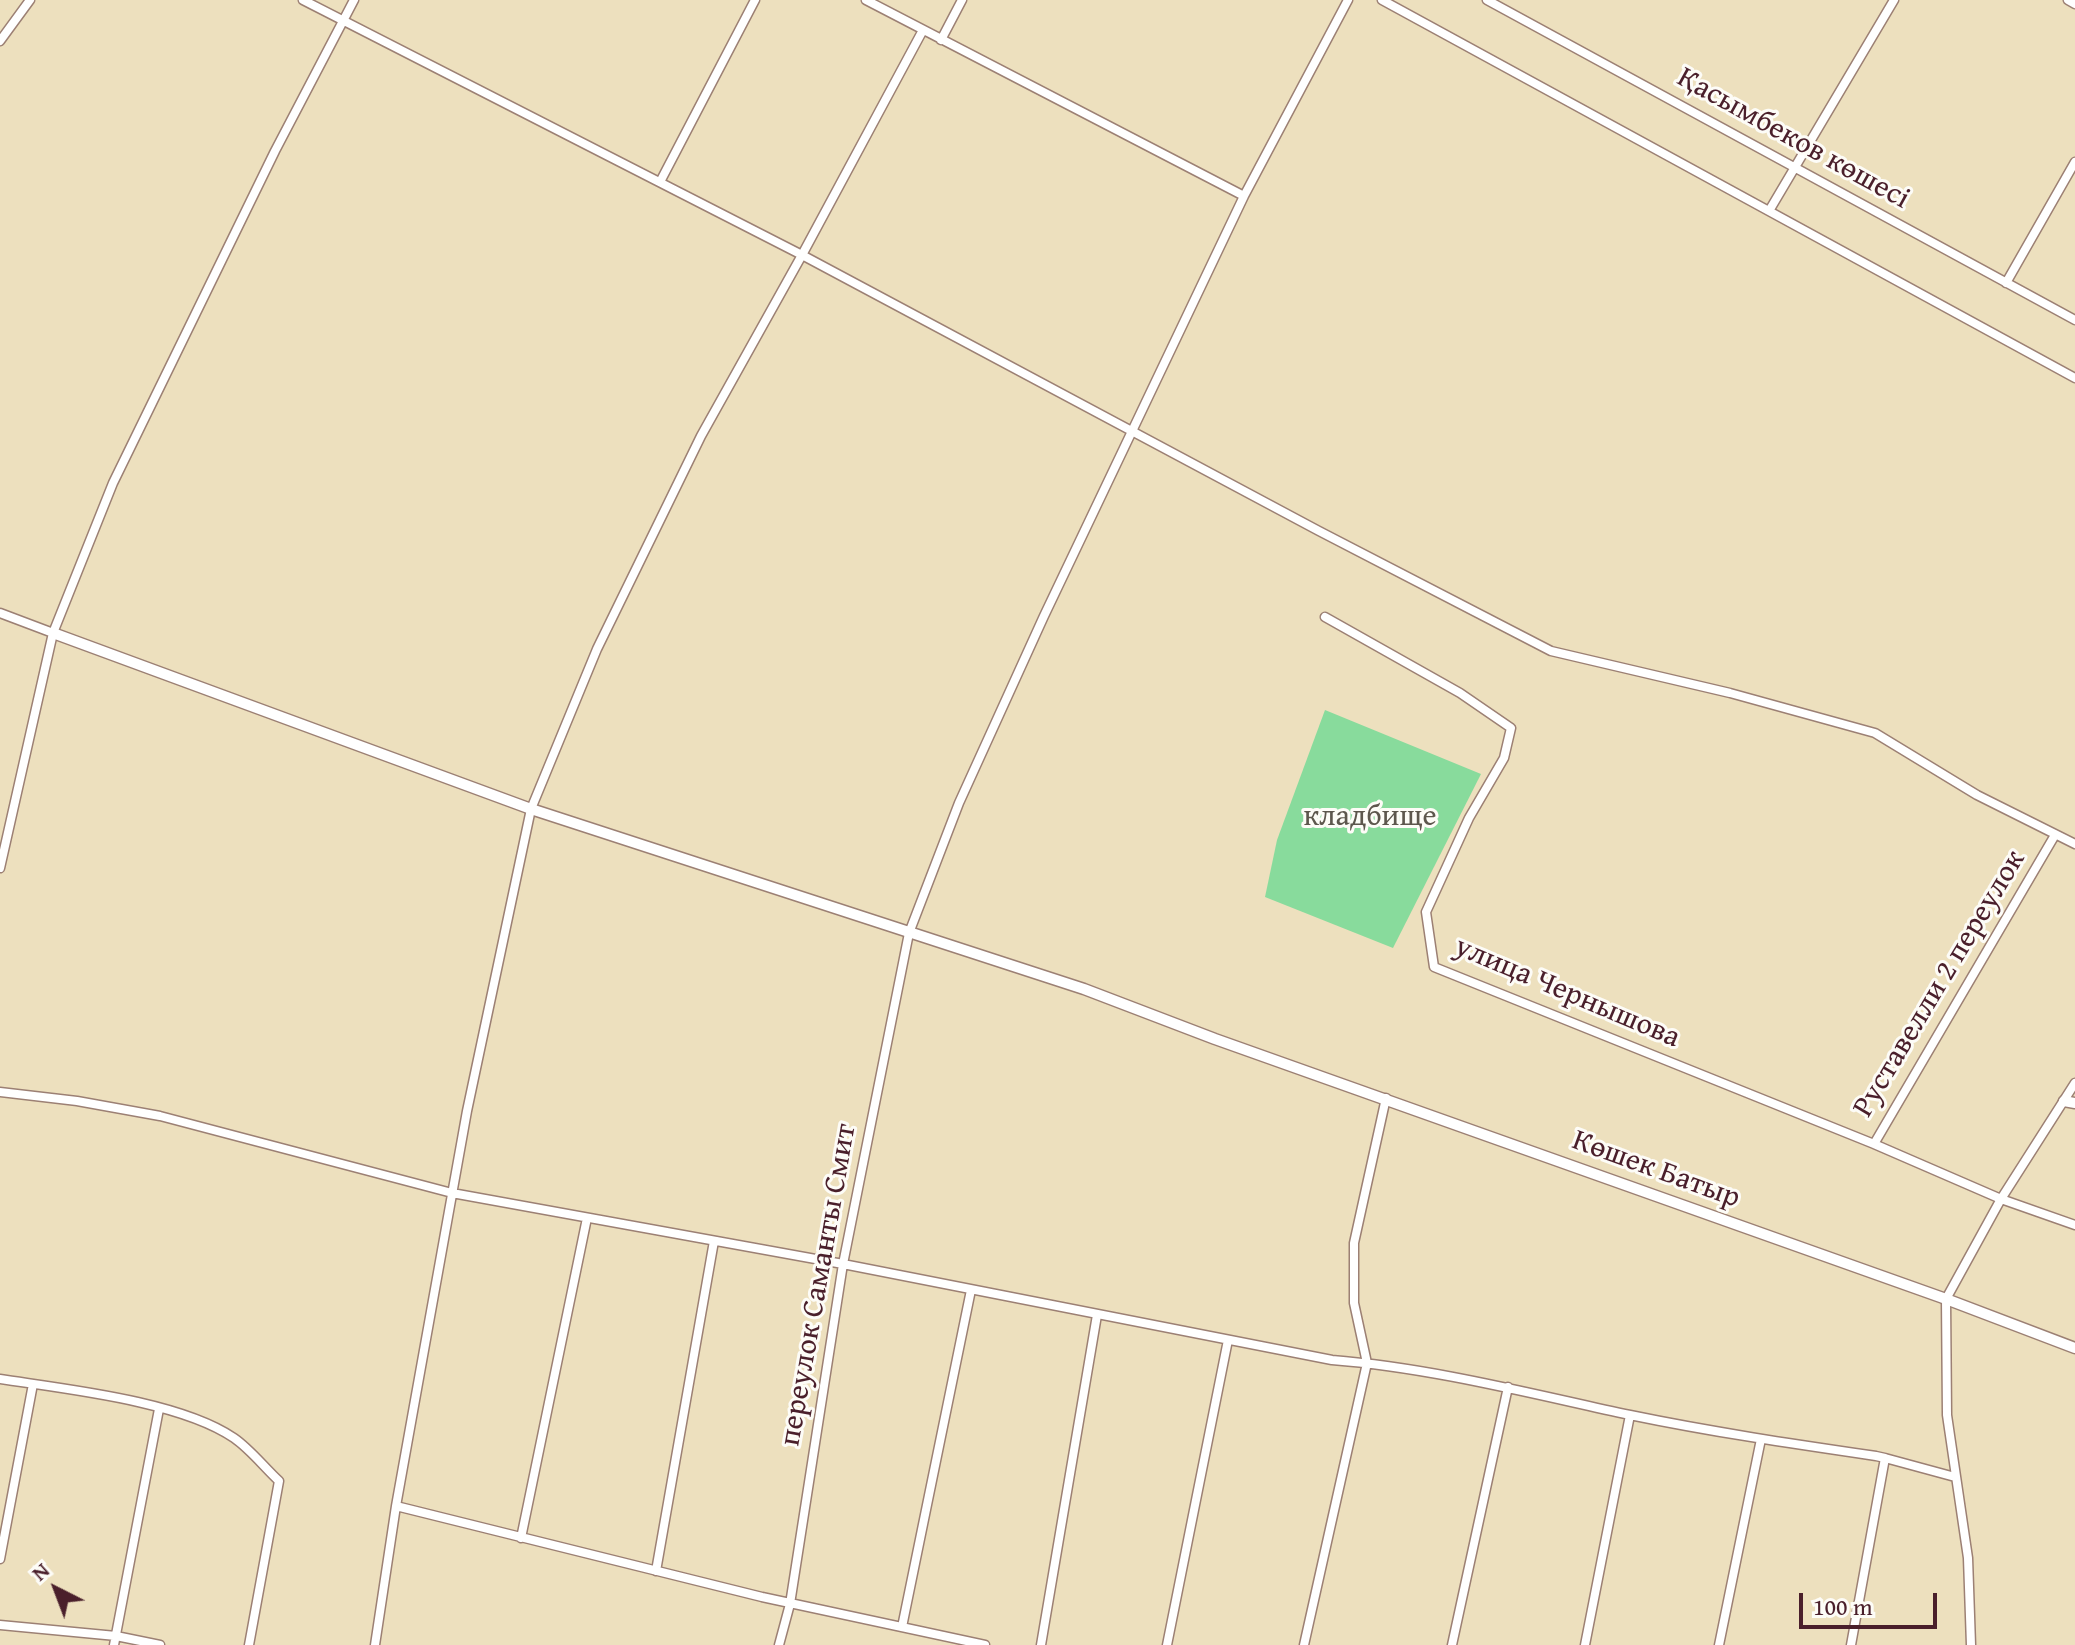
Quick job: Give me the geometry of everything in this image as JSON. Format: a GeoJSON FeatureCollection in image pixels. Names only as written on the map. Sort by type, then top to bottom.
{"type":"FeatureCollection","features":[{"type":"Feature","properties":{"kind":"street"},"geometry":{"type":"LineString","coordinates":[[0,41],[30,0]]}},
{"type":"Feature","properties":{"kind":"street"},"geometry":{"type":"LineString","coordinates":[[303,0],[802,255],[1551,651],[1730,693],[1875,733],[1977,795],[2075,844]]}},
{"type":"Feature","properties":{"kind":"street"},"geometry":{"type":"LineString","coordinates":[[0,868],[53,633],[113,483],[275,151],[354,0]]}},
{"type":"Feature","properties":{"kind":"street"},"geometry":{"type":"LineString","coordinates":[[660,182],[755,0]]}},
{"type":"Feature","properties":{"kind":"street"},"geometry":{"type":"LineString","coordinates":[[866,0],[1244,196]]}},
{"type":"Feature","properties":{"kind":"street"},"geometry":{"type":"LineString","coordinates":[[941,40],[962,0]]}},
{"type":"Feature","properties":{"kind":"street","name":"переулок Саманты Смит"},"geometry":{"type":"LineString","coordinates":[[779,1645],[790,1604],[843,1264],[909,933],[986,740],[1244,196],[1348,0]]}},
{"type":"Feature","properties":{"kind":"street"},"geometry":{"type":"LineString","coordinates":[[1382,0],[2075,378]]}},
{"type":"Feature","properties":{"kind":"street","name":"Қасымбеков көшесі"},"geometry":{"type":"LineString","coordinates":[[1487,0],[2075,320]]}},
{"type":"Feature","properties":{"kind":"street"},"geometry":{"type":"LineString","coordinates":[[1507,10],[1513,0]]}},
{"type":"Feature","properties":{"kind":"street"},"geometry":{"type":"LineString","coordinates":[[1769,211],[1894,0]]}},
{"type":"Feature","properties":{"kind":"street"},"geometry":{"type":"LineString","coordinates":[[2068,0],[2075,4]]}},
{"type":"Feature","properties":{"kind":"street"},"geometry":{"type":"LineString","coordinates":[[375,1645],[396,1506],[467,1111],[531,809],[597,649],[701,436],[923,30]]}},
{"type":"Feature","properties":{"kind":"street"},"geometry":{"type":"LineString","coordinates":[[2006,283],[2075,162]]}},
{"type":"Feature","properties":{"kind":"street"},"geometry":{"type":"LineString","coordinates":[[0,613],[53,633]]}},
{"type":"Feature","properties":{"kind":"street","name":"улица Чернышова"},"geometry":{"type":"LineString","coordinates":[[1325,617],[1460,693],[1511,728],[1504,758],[1469,818],[1426,912],[1434,967],[1874,1144],[2001,1199],[2075,1225]]}},
{"type":"Feature","properties":{"kind":"street","name":"Көшек Батыр"},"geometry":{"type":"LineString","coordinates":[[53,633],[531,809],[1084,989],[2075,1348]]}},
{"type":"Feature","properties":{"kind":"street","name":"Руставелли 2 переулок"},"geometry":{"type":"LineString","coordinates":[[1874,1144],[2055,835]]}},
{"type":"Feature","properties":{"kind":"street"},"geometry":{"type":"LineString","coordinates":[[1971,1645],[1968,1558],[1947,1415],[1946,1299],[2001,1199],[2069,1102],[2075,1083]]}},
{"type":"Feature","properties":{"kind":"street"},"geometry":{"type":"LineString","coordinates":[[0,1092],[77,1101],[160,1116],[452,1193],[843,1264],[1332,1360],[1508,1387],[1630,1415],[1885,1458],[1955,1477]]}},
{"type":"Feature","properties":{"kind":"street"},"geometry":{"type":"LineString","coordinates":[[1304,1645],[1367,1363],[1354,1303],[1354,1243],[1386,1098]]}},
{"type":"Feature","properties":{"kind":"street"},"geometry":{"type":"LineString","coordinates":[[521,1538],[587,1218]]}},
{"type":"Feature","properties":{"kind":"street"},"geometry":{"type":"LineString","coordinates":[[656,1571],[714,1241]]}},
{"type":"Feature","properties":{"kind":"street"},"geometry":{"type":"LineString","coordinates":[[902,1627],[971,1290]]}},
{"type":"Feature","properties":{"kind":"street"},"geometry":{"type":"LineString","coordinates":[[1041,1645],[1097,1315]]}},
{"type":"Feature","properties":{"kind":"street"},"geometry":{"type":"LineString","coordinates":[[1167,1645],[1228,1340]]}},
{"type":"Feature","properties":{"kind":"street"},"geometry":{"type":"LineString","coordinates":[[0,1379],[116,1398],[200,1419],[235,1439],[279,1481],[249,1645]]}},
{"type":"Feature","properties":{"kind":"street"},"geometry":{"type":"LineString","coordinates":[[0,1559],[33,1384]]}},
{"type":"Feature","properties":{"kind":"street"},"geometry":{"type":"LineString","coordinates":[[1452,1645],[1508,1387]]}},
{"type":"Feature","properties":{"kind":"street"},"geometry":{"type":"LineString","coordinates":[[115,1641],[159,1409]]}},
{"type":"Feature","properties":{"kind":"street"},"geometry":{"type":"LineString","coordinates":[[1585,1645],[1630,1415]]}},
{"type":"Feature","properties":{"kind":"street"},"geometry":{"type":"LineString","coordinates":[[1719,1645],[1761,1439]]}},
{"type":"Feature","properties":{"kind":"street"},"geometry":{"type":"LineString","coordinates":[[1851,1645],[1885,1458]]}},
{"type":"Feature","properties":{"kind":"street"},"geometry":{"type":"LineString","coordinates":[[396,1506],[790,1604],[985,1645]]}},
{"type":"Feature","properties":{"kind":"street"},"geometry":{"type":"LineString","coordinates":[[0,1625],[160,1645]]}},
{"type":"Feature","properties":{"kind":"green space","name":"кладбище"},"geometry":{"type":"Polygon","coordinates":[[[1325,710],[1481,774],[1393,948],[1265,897],[1277,840],[1325,710]]]}}]}
